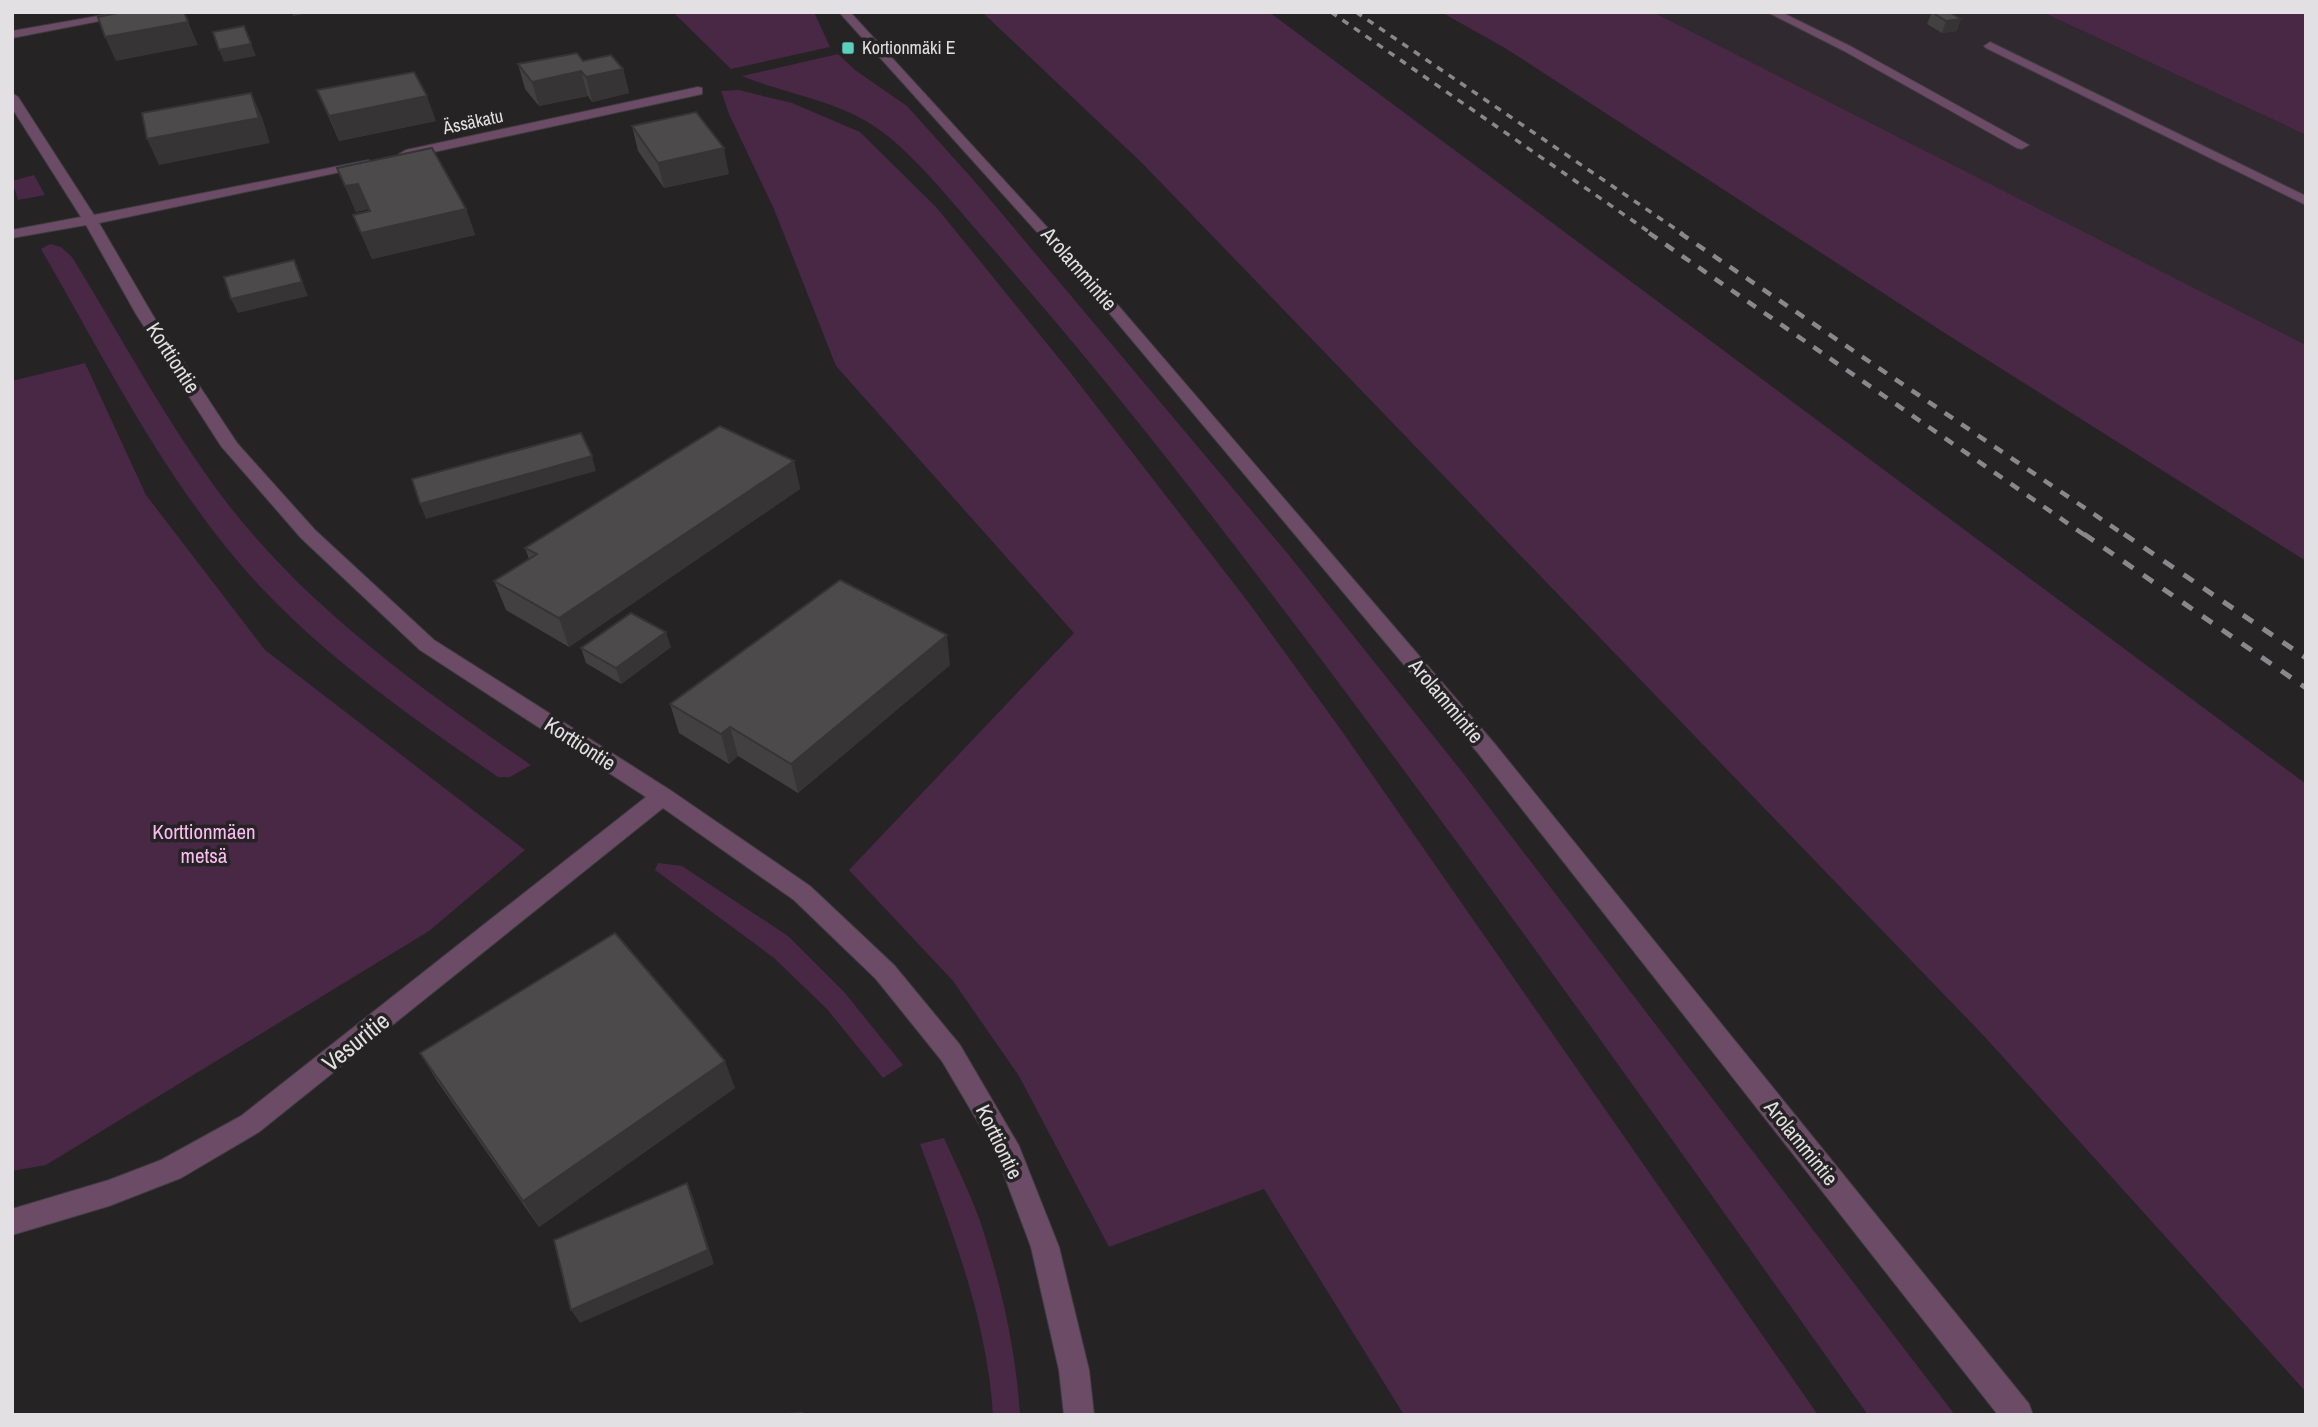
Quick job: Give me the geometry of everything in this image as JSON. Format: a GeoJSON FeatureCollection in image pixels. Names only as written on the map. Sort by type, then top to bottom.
{"type":"FeatureCollection","features":[{"type":"Feature","properties":{"kind":"street"},"geometry":{"type":"LineString","coordinates":[[12,35],[141,12]]}},
{"type":"Feature","properties":{"kind":"street","name":"Arolammintie"},"geometry":{"type":"LineString","coordinates":[[844,12],[1009,189],[1450,705],[2018,1415]]}},
{"type":"Feature","properties":{"kind":"street"},"geometry":{"type":"LineString","coordinates":[[1772,12],[1848,50],[2022,145]]}},
{"type":"Feature","properties":{"kind":"street"},"geometry":{"type":"LineString","coordinates":[[1990,46],[2306,201]]}},
{"type":"Feature","properties":{"kind":"street","name":"Ässäkatu"},"geometry":{"type":"LineString","coordinates":[[12,234],[91,221],[698,91]]}},
{"type":"Feature","properties":{"kind":"street","name":"Korttiontie"},"geometry":{"type":"LineString","coordinates":[[12,97],[71,194],[91,221],[144,314],[230,446],[308,534],[427,645],[662,796],[802,893],[885,972],[951,1053],[1006,1146],[1045,1247],[1074,1370],[1079,1415]]}},
{"type":"Feature","properties":{"kind":"street","name":"Vesuritie"},"geometry":{"type":"LineString","coordinates":[[12,1222],[109,1193],[171,1169],[250,1124],[662,796]]}},
{"type":"Feature","properties":{"kind":"shaded area"},"geometry":{"type":"Polygon","coordinates":[[[1653,12],[2042,12],[2306,135],[2306,345],[1653,12]]]}},
{"type":"Feature","properties":{"kind":"green space"},"geometry":{"type":"Polygon","coordinates":[[[673,12],[814,12],[830,47],[731,69],[673,12]]]}},
{"type":"Feature","properties":{"kind":"green space"},"geometry":{"type":"Polygon","coordinates":[[[982,12],[1269,12],[2306,784],[2306,1392],[1984,1036],[1142,163],[982,12]]]}},
{"type":"Feature","properties":{"kind":"green space"},"geometry":{"type":"Polygon","coordinates":[[[1441,12],[1653,12],[2306,345],[2306,561],[1951,337],[1505,48],[1441,12]]]}},
{"type":"Feature","properties":{"kind":"green space"},"geometry":{"type":"Polygon","coordinates":[[[2042,12],[2306,12],[2306,135],[2042,12]]]}},
{"type":"Feature","properties":{"kind":"green space"},"geometry":{"type":"Polygon","coordinates":[[[838,54],[855,70],[907,106],[977,184],[1288,554],[1459,768],[1955,1415],[1868,1415],[1534,948],[1364,716],[1115,394],[936,183],[895,142],[865,121],[831,105],[742,76],[838,54]]]}},
{"type":"Feature","properties":{"kind":"green space"},"geometry":{"type":"Polygon","coordinates":[[[739,90],[792,103],[860,132],[937,208],[1070,372],[1249,603],[1339,727],[1818,1415],[1404,1415],[1264,1189],[1109,1247],[1019,1076],[953,981],[849,870],[1074,633],[836,366],[774,209],[729,114],[721,91],[739,90]]]}},
{"type":"Feature","properties":{"kind":"green space"},"geometry":{"type":"Polygon","coordinates":[[[34,175],[45,195],[18,200],[12,181],[34,175]]]}},
{"type":"Feature","properties":{"kind":"green space"},"geometry":{"type":"Polygon","coordinates":[[[50,244],[61,247],[72,257],[183,441],[256,539],[328,611],[367,644],[531,765],[510,777],[498,777],[429,729],[329,652],[268,595],[240,564],[183,490],[133,411],[41,249],[50,244]]]}},
{"type":"Feature","properties":{"kind":"green space","name":"Korttionmäen metsä"},"geometry":{"type":"Polygon","coordinates":[[[85,363],[146,495],[265,650],[525,850],[429,931],[46,1165],[12,1171],[12,381],[85,363]]]}},
{"type":"Feature","properties":{"kind":"green space"},"geometry":{"type":"Polygon","coordinates":[[[658,863],[682,866],[788,936],[845,993],[903,1065],[883,1078],[827,1009],[774,958],[655,870],[658,863]]]}},
{"type":"Feature","properties":{"kind":"green space"},"geometry":{"type":"Polygon","coordinates":[[[944,1138],[976,1211],[995,1269],[1011,1341],[1020,1415],[993,1415],[984,1345],[967,1277],[920,1144],[944,1138]]]}},
{"type":"Feature","properties":{"kind":"building"},"geometry":{"type":"Polygon","coordinates":[[[122,12],[184,12],[188,22],[105,37],[98,17],[122,12]]]}},
{"type":"Feature","properties":{"kind":"building"},"geometry":{"type":"Polygon","coordinates":[[[1932,12],[1949,12],[1961,19],[1946,21],[1932,12]]]}},
{"type":"Feature","properties":{"kind":"building"},"geometry":{"type":"Polygon","coordinates":[[[244,26],[251,44],[219,50],[213,32],[244,26]]]}},
{"type":"Feature","properties":{"kind":"building"},"geometry":{"type":"Polygon","coordinates":[[[577,53],[583,61],[611,55],[623,69],[586,77],[581,71],[532,82],[518,64],[577,53]]]}},
{"type":"Feature","properties":{"kind":"building"},"geometry":{"type":"Polygon","coordinates":[[[414,72],[427,96],[329,116],[317,90],[414,72]]]}},
{"type":"Feature","properties":{"kind":"building"},"geometry":{"type":"Polygon","coordinates":[[[251,93],[259,118],[147,139],[142,113],[251,93]]]}},
{"type":"Feature","properties":{"kind":"building"},"geometry":{"type":"Polygon","coordinates":[[[696,112],[724,148],[658,163],[632,126],[696,112]]]}},
{"type":"Feature","properties":{"kind":"building"},"geometry":{"type":"Polygon","coordinates":[[[432,148],[466,209],[361,233],[353,215],[370,211],[358,184],[345,186],[337,168],[432,148]]]}},
{"type":"Feature","properties":{"kind":"building"},"geometry":{"type":"Polygon","coordinates":[[[294,260],[302,282],[231,299],[224,277],[294,260]]]}},
{"type":"Feature","properties":{"kind":"building"},"geometry":{"type":"Polygon","coordinates":[[[720,426],[794,461],[559,618],[494,581],[537,554],[525,548],[720,426]]]}},
{"type":"Feature","properties":{"kind":"building"},"geometry":{"type":"Polygon","coordinates":[[[581,433],[592,456],[420,504],[412,479],[581,433]]]}},
{"type":"Feature","properties":{"kind":"building"},"geometry":{"type":"Polygon","coordinates":[[[840,580],[947,635],[791,764],[730,727],[721,734],[670,704],[840,580]]]}},
{"type":"Feature","properties":{"kind":"building"},"geometry":{"type":"Polygon","coordinates":[[[631,613],[666,632],[616,668],[581,648],[631,613]]]}},
{"type":"Feature","properties":{"kind":"building"},"geometry":{"type":"Polygon","coordinates":[[[615,933],[725,1061],[523,1201],[420,1053],[615,933]]]}},
{"type":"Feature","properties":{"kind":"building"},"geometry":{"type":"Polygon","coordinates":[[[687,1183],[708,1250],[571,1310],[554,1240],[687,1183]]]}},
{"type":"Feature","properties":{"kind":"building"},"geometry":{"type":"Polygon","coordinates":[[[802,1413],[802,1415],[767,1415],[802,1413]]]}},
{"type":"Feature","properties":{"kind":"railway"},"geometry":{"type":"LineString","coordinates":[[1331,12],[1652,234]]}},
{"type":"Feature","properties":{"kind":"railway"},"geometry":{"type":"LineString","coordinates":[[1356,12],[1683,234]]}},
{"type":"Feature","properties":{"kind":"railway"},"geometry":{"type":"LineString","coordinates":[[1649,233],[2086,536]]}},
{"type":"Feature","properties":{"kind":"railway"},"geometry":{"type":"LineString","coordinates":[[1680,233],[2126,536]]}},
{"type":"Feature","properties":{"kind":"railway"},"geometry":{"type":"LineString","coordinates":[[2084,534],[2306,688]]}},
{"type":"Feature","properties":{"kind":"railway"},"geometry":{"type":"LineString","coordinates":[[2124,534],[2306,658]]}},
{"type":"Feature","properties":{"kind":"place","name":"Kortionmäki E"},"geometry":{"type":"Point","coordinates":[848,48]}}]}
